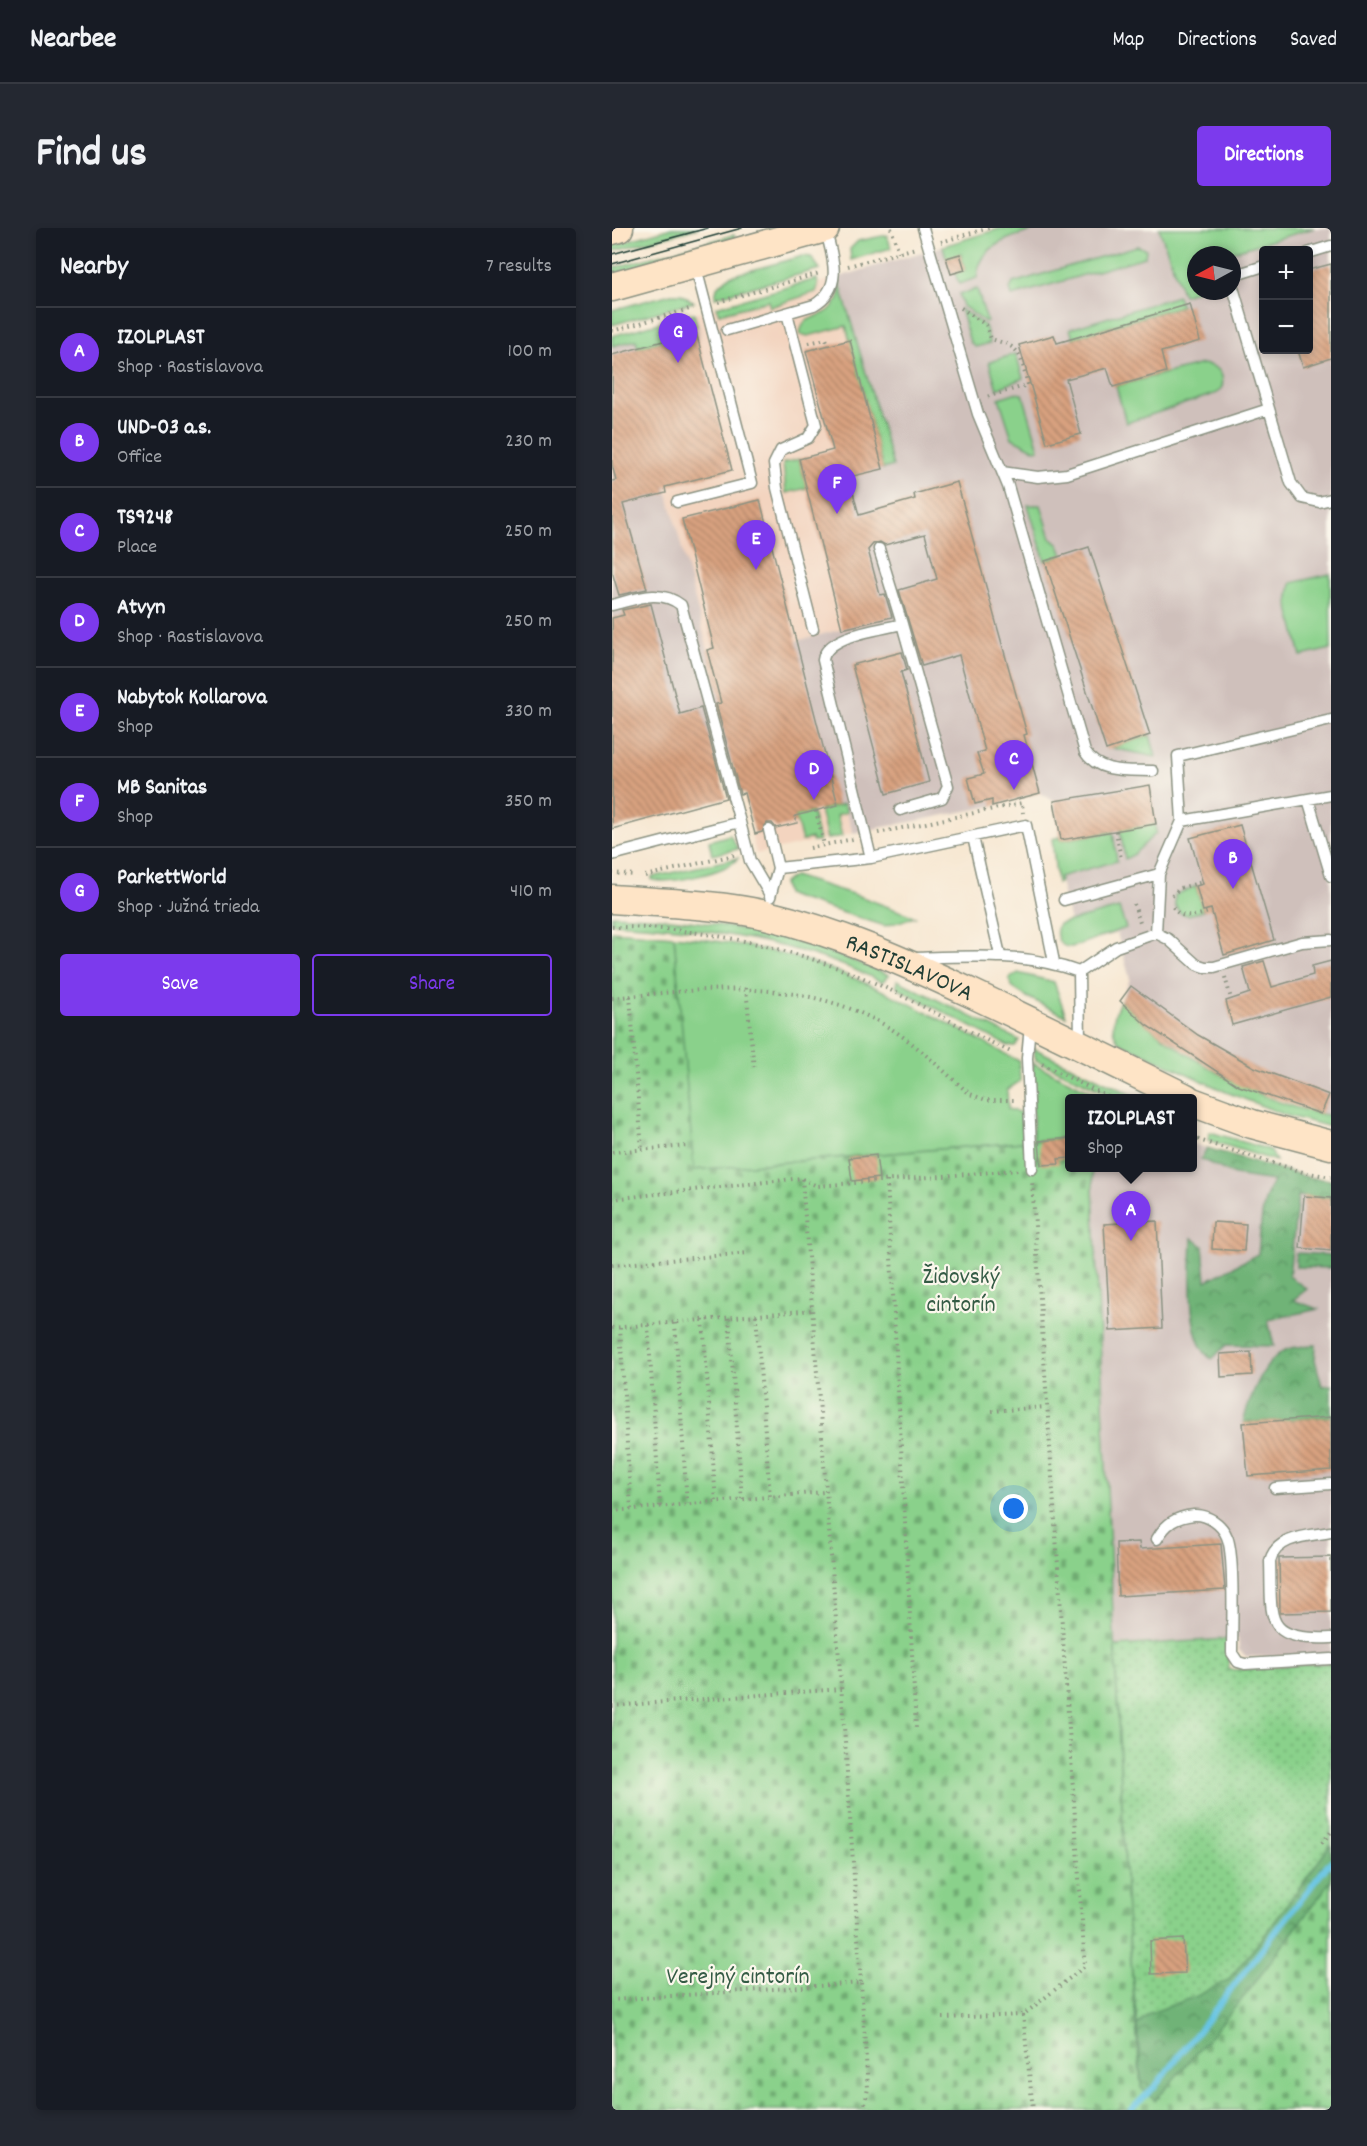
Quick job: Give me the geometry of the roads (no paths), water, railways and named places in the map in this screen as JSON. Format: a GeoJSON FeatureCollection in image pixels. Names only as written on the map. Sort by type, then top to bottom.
{"type":"FeatureCollection","features":[{"type":"Feature","properties":{"kind":"street"},"geometry":{"type":"LineString","coordinates":[[612,230],[619,228]]}},
{"type":"Feature","properties":{"kind":"street"},"geometry":{"type":"LineString","coordinates":[[612,287],[825,228]]}},
{"type":"Feature","properties":{"kind":"street","name":"RASTISLAVOVA"},"geometry":{"type":"LineString","coordinates":[[612,899],[735,910],[768,905],[803,925],[894,959],[1031,1021],[1178,1094]]}},
{"type":"Feature","properties":{"kind":"street"},"geometry":{"type":"LineString","coordinates":[[1197,1104],[1252,1124],[1331,1145]]}},
{"type":"Feature","properties":{"kind":"lane"},"geometry":{"type":"LineString","coordinates":[[727,330],[814,305],[829,291],[836,269],[825,228]]}},
{"type":"Feature","properties":{"kind":"lane"},"geometry":{"type":"LineString","coordinates":[[923,228],[974,401],[1002,472],[1084,752],[1099,766],[1153,771]]}},
{"type":"Feature","properties":{"kind":"lane"},"geometry":{"type":"LineString","coordinates":[[1313,251],[1331,246]]}},
{"type":"Feature","properties":{"kind":"lane"},"geometry":{"type":"LineString","coordinates":[[677,502],[752,483],[695,264]]}},
{"type":"Feature","properties":{"kind":"lane"},"geometry":{"type":"LineString","coordinates":[[1241,273],[1259,267]]}},
{"type":"Feature","properties":{"kind":"lane"},"geometry":{"type":"LineString","coordinates":[[1237,300],[1291,483],[1302,498],[1319,502],[1331,499]]}},
{"type":"Feature","properties":{"kind":"lane"},"geometry":{"type":"LineString","coordinates":[[787,313],[816,425],[808,438],[781,450],[774,464],[779,495],[813,629]]}},
{"type":"Feature","properties":{"kind":"lane"},"geometry":{"type":"LineString","coordinates":[[1002,472],[1038,477],[1060,476],[1269,409]]}},
{"type":"Feature","properties":{"kind":"lane"},"geometry":{"type":"LineString","coordinates":[[879,549],[948,786],[942,798],[900,810]]}},
{"type":"Feature","properties":{"kind":"lane"},"geometry":{"type":"LineString","coordinates":[[612,605],[662,595],[671,597],[681,605],[750,861],[768,905]]}},
{"type":"Feature","properties":{"kind":"lane"},"geometry":{"type":"LineString","coordinates":[[871,858],[823,660],[824,654],[834,642],[902,624]]}},
{"type":"Feature","properties":{"kind":"lane"},"geometry":{"type":"LineString","coordinates":[[1156,933],[1159,874],[1162,861],[1182,821],[1178,756],[1331,720]]}},
{"type":"Feature","properties":{"kind":"lane"},"geometry":{"type":"LineString","coordinates":[[1182,821],[1331,795]]}},
{"type":"Feature","properties":{"kind":"lane"},"geometry":{"type":"LineString","coordinates":[[1308,799],[1331,876]]}},
{"type":"Feature","properties":{"kind":"lane"},"geometry":{"type":"LineString","coordinates":[[612,855],[740,822]]}},
{"type":"Feature","properties":{"kind":"lane"},"geometry":{"type":"LineString","coordinates":[[778,868],[871,858],[1026,825],[1054,962]]}},
{"type":"Feature","properties":{"kind":"lane"},"geometry":{"type":"LineString","coordinates":[[768,905],[778,868],[769,830]]}},
{"type":"Feature","properties":{"kind":"lane"},"geometry":{"type":"LineString","coordinates":[[973,837],[1000,955]]}},
{"type":"Feature","properties":{"kind":"lane"},"geometry":{"type":"LineString","coordinates":[[1064,900],[1159,874]]}},
{"type":"Feature","properties":{"kind":"lane"},"geometry":{"type":"LineString","coordinates":[[1079,972],[1116,947],[1156,933],[1168,939],[1196,963],[1205,967],[1214,967],[1302,942],[1331,940]]}},
{"type":"Feature","properties":{"kind":"lane"},"geometry":{"type":"LineString","coordinates":[[894,959],[1000,955],[1054,962],[1079,972]]}},
{"type":"Feature","properties":{"kind":"lane"},"geometry":{"type":"LineString","coordinates":[[1079,972],[1081,1046]]}},
{"type":"Feature","properties":{"kind":"lane"},"geometry":{"type":"LineString","coordinates":[[1031,1021],[1027,1058],[1032,1169]]}},
{"type":"Feature","properties":{"kind":"lane"},"geometry":{"type":"LineString","coordinates":[[1275,1488],[1331,1484]]}},
{"type":"Feature","properties":{"kind":"lane"},"geometry":{"type":"LineString","coordinates":[[1157,1539],[1167,1523],[1179,1517],[1204,1516],[1221,1528],[1230,1546],[1232,1653],[1238,1662],[1245,1664],[1331,1659]]}},
{"type":"Feature","properties":{"kind":"lane"},"geometry":{"type":"LineString","coordinates":[[1331,1532],[1286,1542],[1272,1553],[1270,1561],[1272,1620],[1278,1628],[1298,1638],[1331,1638]]}},
{"type":"Feature","properties":{"kind":"waterway"},"geometry":{"type":"LineString","coordinates":[[1131,2110],[1157,2084],[1331,1861]]}},
{"type":"Feature","properties":{"kind":"tram line"},"geometry":{"type":"LineString","coordinates":[[612,254],[708,228]]}},
{"type":"Feature","properties":{"kind":"tram line"},"geometry":{"type":"LineString","coordinates":[[612,264],[742,228]]}},
{"type":"Feature","properties":{"kind":"place","name":"ParkettWorld"},"geometry":{"type":"Point","coordinates":[678,363]}},
{"type":"Feature","properties":{"kind":"place","name":"MB Sanitas"},"geometry":{"type":"Point","coordinates":[837,514]}},
{"type":"Feature","properties":{"kind":"place","name":"Nabytok Kollarova"},"geometry":{"type":"Point","coordinates":[756,570]}},
{"type":"Feature","properties":{"kind":"place","name":"TS9248"},"geometry":{"type":"Point","coordinates":[1014,790]}},
{"type":"Feature","properties":{"kind":"place","name":"Atvyn"},"geometry":{"type":"Point","coordinates":[814,800]}},
{"type":"Feature","properties":{"kind":"place","name":"UND-03 a.s."},"geometry":{"type":"Point","coordinates":[1233,889]}},
{"type":"Feature","properties":{"kind":"place","name":"IZOLPLAST"},"geometry":{"type":"Point","coordinates":[1131,1241]}},
{"type":"Feature","properties":{"kind":"park label","name":"Židovský cintorín"},"geometry":{"type":"Point","coordinates":[961,1289]}},
{"type":"Feature","properties":{"kind":"park label","name":"Verejný cintorín"},"geometry":{"type":"Point","coordinates":[738,1975]}}]}
